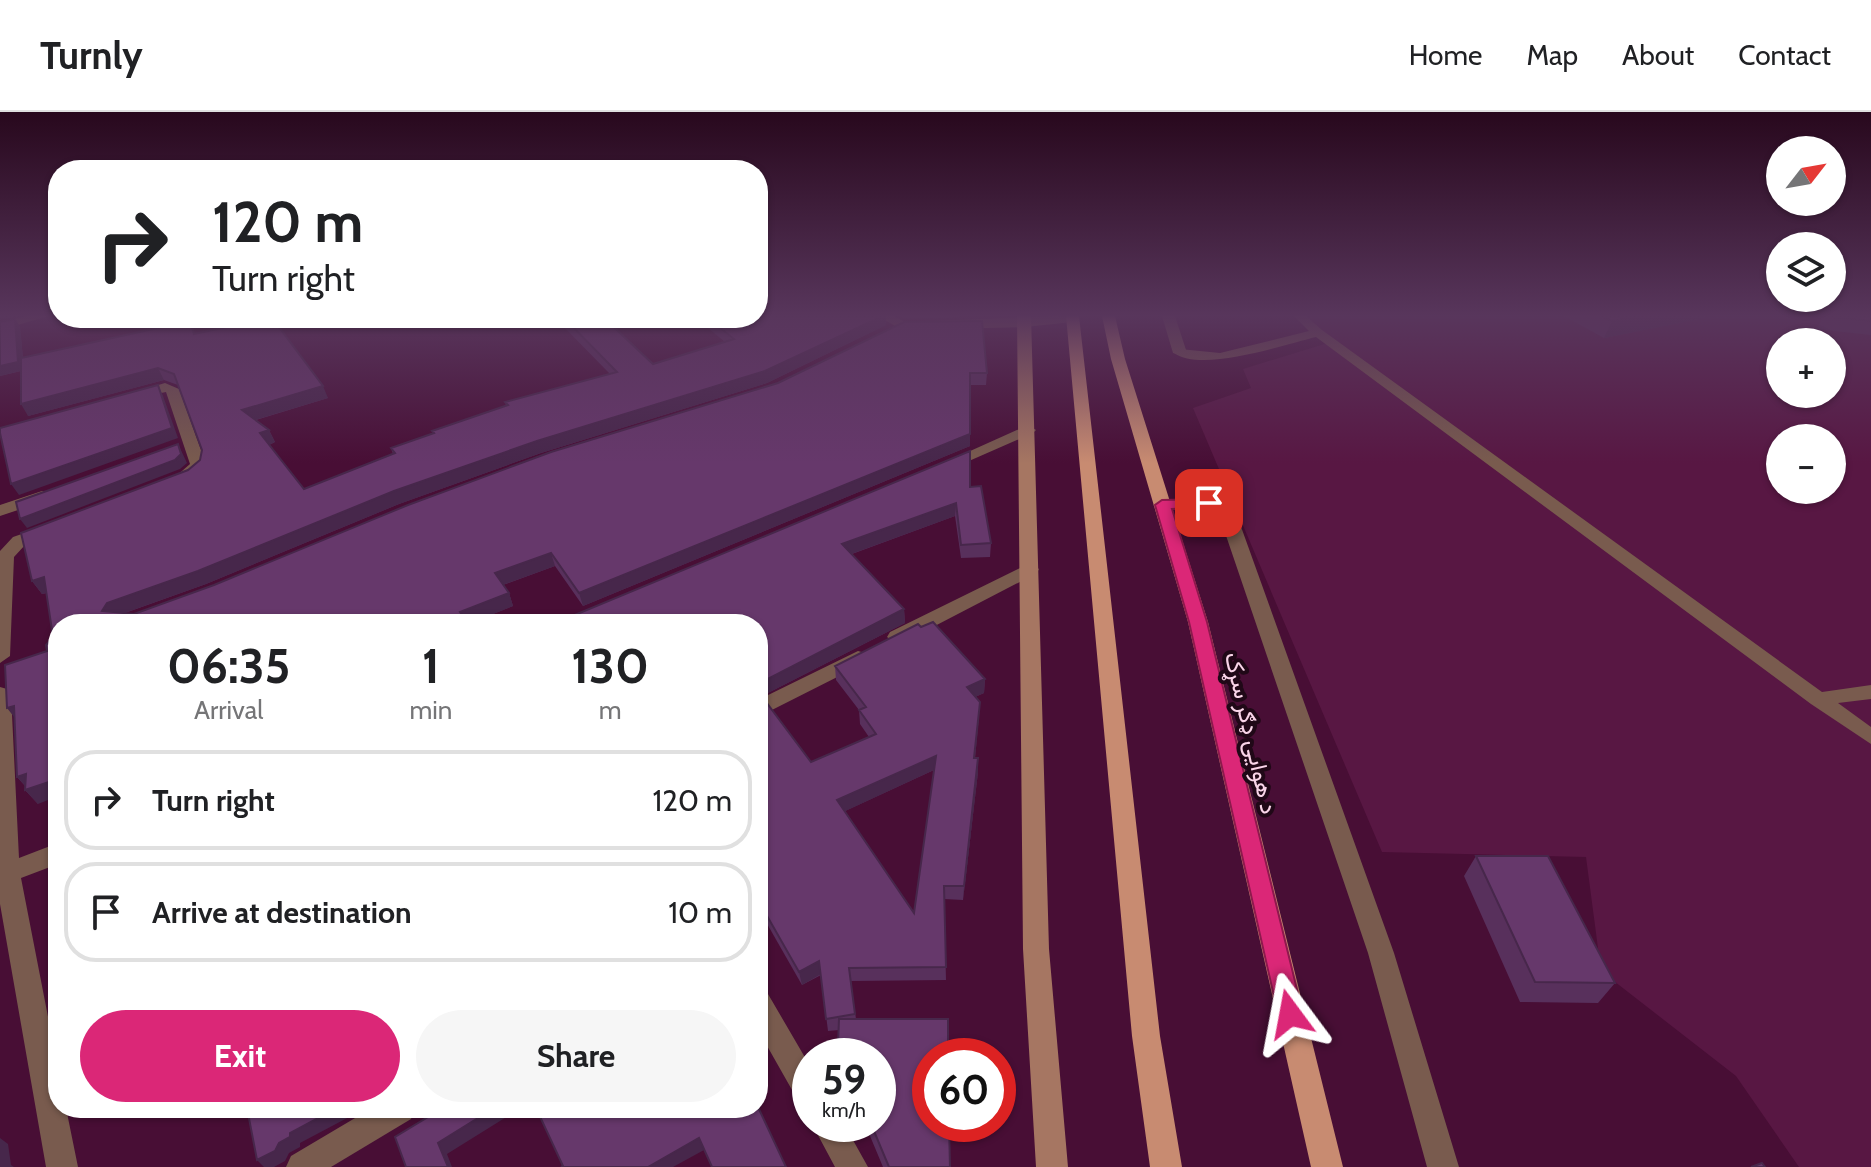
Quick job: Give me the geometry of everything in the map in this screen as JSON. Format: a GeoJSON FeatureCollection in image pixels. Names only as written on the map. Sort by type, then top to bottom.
{"type":"FeatureCollection","features":[{"type":"Feature","properties":{"kind":"main road"},"geometry":{"type":"LineString","coordinates":[[1077,365],[1146,1036],[1166,1167]]}},
{"type":"Feature","properties":{"kind":"main road","name":"د هوایی ډګر سړک"},"geometry":{"type":"LineString","coordinates":[[1120,365],[1198,622],[1327,1167]]}},
{"type":"Feature","properties":{"kind":"street"},"geometry":{"type":"LineString","coordinates":[[1026,365],[1036,949],[1052,1167]]}},
{"type":"Feature","properties":{"kind":"street"},"geometry":{"type":"LineString","coordinates":[[114,400],[157,388],[172,389],[181,446],[198,464],[197,470],[159,486]]}},
{"type":"Feature","properties":{"kind":"street"},"geometry":{"type":"LineString","coordinates":[[934,471],[1028,430]]}},
{"type":"Feature","properties":{"kind":"street"},"geometry":{"type":"LineString","coordinates":[[0,511],[58,490]]}},
{"type":"Feature","properties":{"kind":"street"},"geometry":{"type":"LineString","coordinates":[[1162,505],[1219,504],[1226,510],[1381,953],[1443,1167]]}},
{"type":"Feature","properties":{"kind":"street"},"geometry":{"type":"LineString","coordinates":[[5,663],[1,613],[5,556],[19,541],[61,524]]}},
{"type":"Feature","properties":{"kind":"street"},"geometry":{"type":"LineString","coordinates":[[768,704],[1030,569]]}},
{"type":"Feature","properties":{"kind":"street"},"geometry":{"type":"LineString","coordinates":[[0,694],[3,874],[48,1097]]}},
{"type":"Feature","properties":{"kind":"street"},"geometry":{"type":"LineString","coordinates":[[3,874],[48,857]]}},
{"type":"Feature","properties":{"kind":"street"},"geometry":{"type":"LineString","coordinates":[[768,1020],[792,1062]]}},
{"type":"Feature","properties":{"kind":"street"},"geometry":{"type":"LineString","coordinates":[[52,1118],[62,1167]]}},
{"type":"Feature","properties":{"kind":"street"},"geometry":{"type":"LineString","coordinates":[[302,1167],[383,1118]]}},
{"type":"Feature","properties":{"kind":"street"},"geometry":{"type":"LineString","coordinates":[[837,1142],[852,1167]]}},
{"type":"Feature","properties":{"kind":"lane"},"geometry":{"type":"LineString","coordinates":[[1362,365],[1871,737]]}},
{"type":"Feature","properties":{"kind":"lane"},"geometry":{"type":"LineString","coordinates":[[1818,699],[1871,692]]}},
{"type":"Feature","properties":{"kind":"shaded area"},"geometry":{"type":"Polygon","coordinates":[[[1255,365],[1766,365],[1766,408],[1846,408],[1846,365],[1871,365],[1871,1167],[1799,1167],[1736,1076],[1601,971],[1586,857],[1382,852],[1193,408],[1251,388],[1243,369],[1255,365]]]}},
{"type":"Feature","properties":{"kind":"building"},"geometry":{"type":"Polygon","coordinates":[[[21,365],[307,365],[323,386],[242,410],[269,430],[260,433],[304,489],[395,453],[391,448],[434,433],[432,431],[508,405],[505,402],[617,372],[610,365],[777,365],[537,441],[394,491],[198,571],[107,603],[102,611],[134,614],[50,614],[44,577],[32,581],[21,533],[188,470],[200,460],[202,450],[174,374],[158,368],[21,404],[21,365]]]}},
{"type":"Feature","properties":{"kind":"building"},"geometry":{"type":"Polygon","coordinates":[[[815,365],[986,365],[987,373],[970,373],[970,434],[579,593],[551,553],[495,573],[509,593],[460,612],[461,614],[134,614],[551,452],[778,383],[815,365]]]}},
{"type":"Feature","properties":{"kind":"building"},"geometry":{"type":"Polygon","coordinates":[[[158,385],[172,428],[11,484],[0,428],[158,385]]]}},
{"type":"Feature","properties":{"kind":"building"},"geometry":{"type":"Polygon","coordinates":[[[178,444],[181,454],[175,460],[20,519],[16,502],[178,444]]]}},
{"type":"Feature","properties":{"kind":"building"},"geometry":{"type":"Polygon","coordinates":[[[970,451],[970,487],[981,486],[991,543],[961,545],[956,503],[842,544],[904,609],[768,679],[768,614],[577,614],[970,451]]]}},
{"type":"Feature","properties":{"kind":"building"},"geometry":{"type":"Polygon","coordinates":[[[933,622],[985,679],[967,687],[980,702],[974,758],[978,758],[964,886],[944,886],[946,967],[849,968],[855,1014],[826,1019],[819,961],[799,972],[768,918],[768,705],[811,762],[876,734],[859,710],[866,707],[835,666],[918,624],[921,627],[933,622]],[[936,756],[837,800],[914,913],[936,756]]]}},
{"type":"Feature","properties":{"kind":"building"},"geometry":{"type":"Polygon","coordinates":[[[48,643],[48,782],[25,790],[26,774],[17,777],[14,706],[7,708],[5,665],[47,651],[48,643]]]}},
{"type":"Feature","properties":{"kind":"building"},"geometry":{"type":"Polygon","coordinates":[[[1476,856],[1548,856],[1615,983],[1535,982],[1476,856]]]}},
{"type":"Feature","properties":{"kind":"building"},"geometry":{"type":"Polygon","coordinates":[[[839,1019],[948,1019],[948,1038],[912,1038],[912,1142],[949,1142],[950,1167],[889,1167],[879,1142],[896,1142],[896,1038],[838,1038],[839,1019]]]}},
{"type":"Feature","properties":{"kind":"building"},"geometry":{"type":"Polygon","coordinates":[[[249,1118],[318,1118],[290,1133],[290,1137],[279,1143],[275,1151],[257,1160],[249,1118]]]}},
{"type":"Feature","properties":{"kind":"building"},"geometry":{"type":"Polygon","coordinates":[[[426,1118],[478,1118],[438,1143],[448,1167],[406,1167],[395,1137],[426,1118]]]}},
{"type":"Feature","properties":{"kind":"building"},"geometry":{"type":"Polygon","coordinates":[[[541,1118],[763,1118],[786,1167],[712,1167],[699,1138],[648,1167],[563,1166],[541,1118]]]}},
{"type":"Feature","properties":{"kind":"route"},"geometry":{"type":"LineString","coordinates":[[1209,503],[1162,505],[1198,622],[1290,1014]]}}]}
